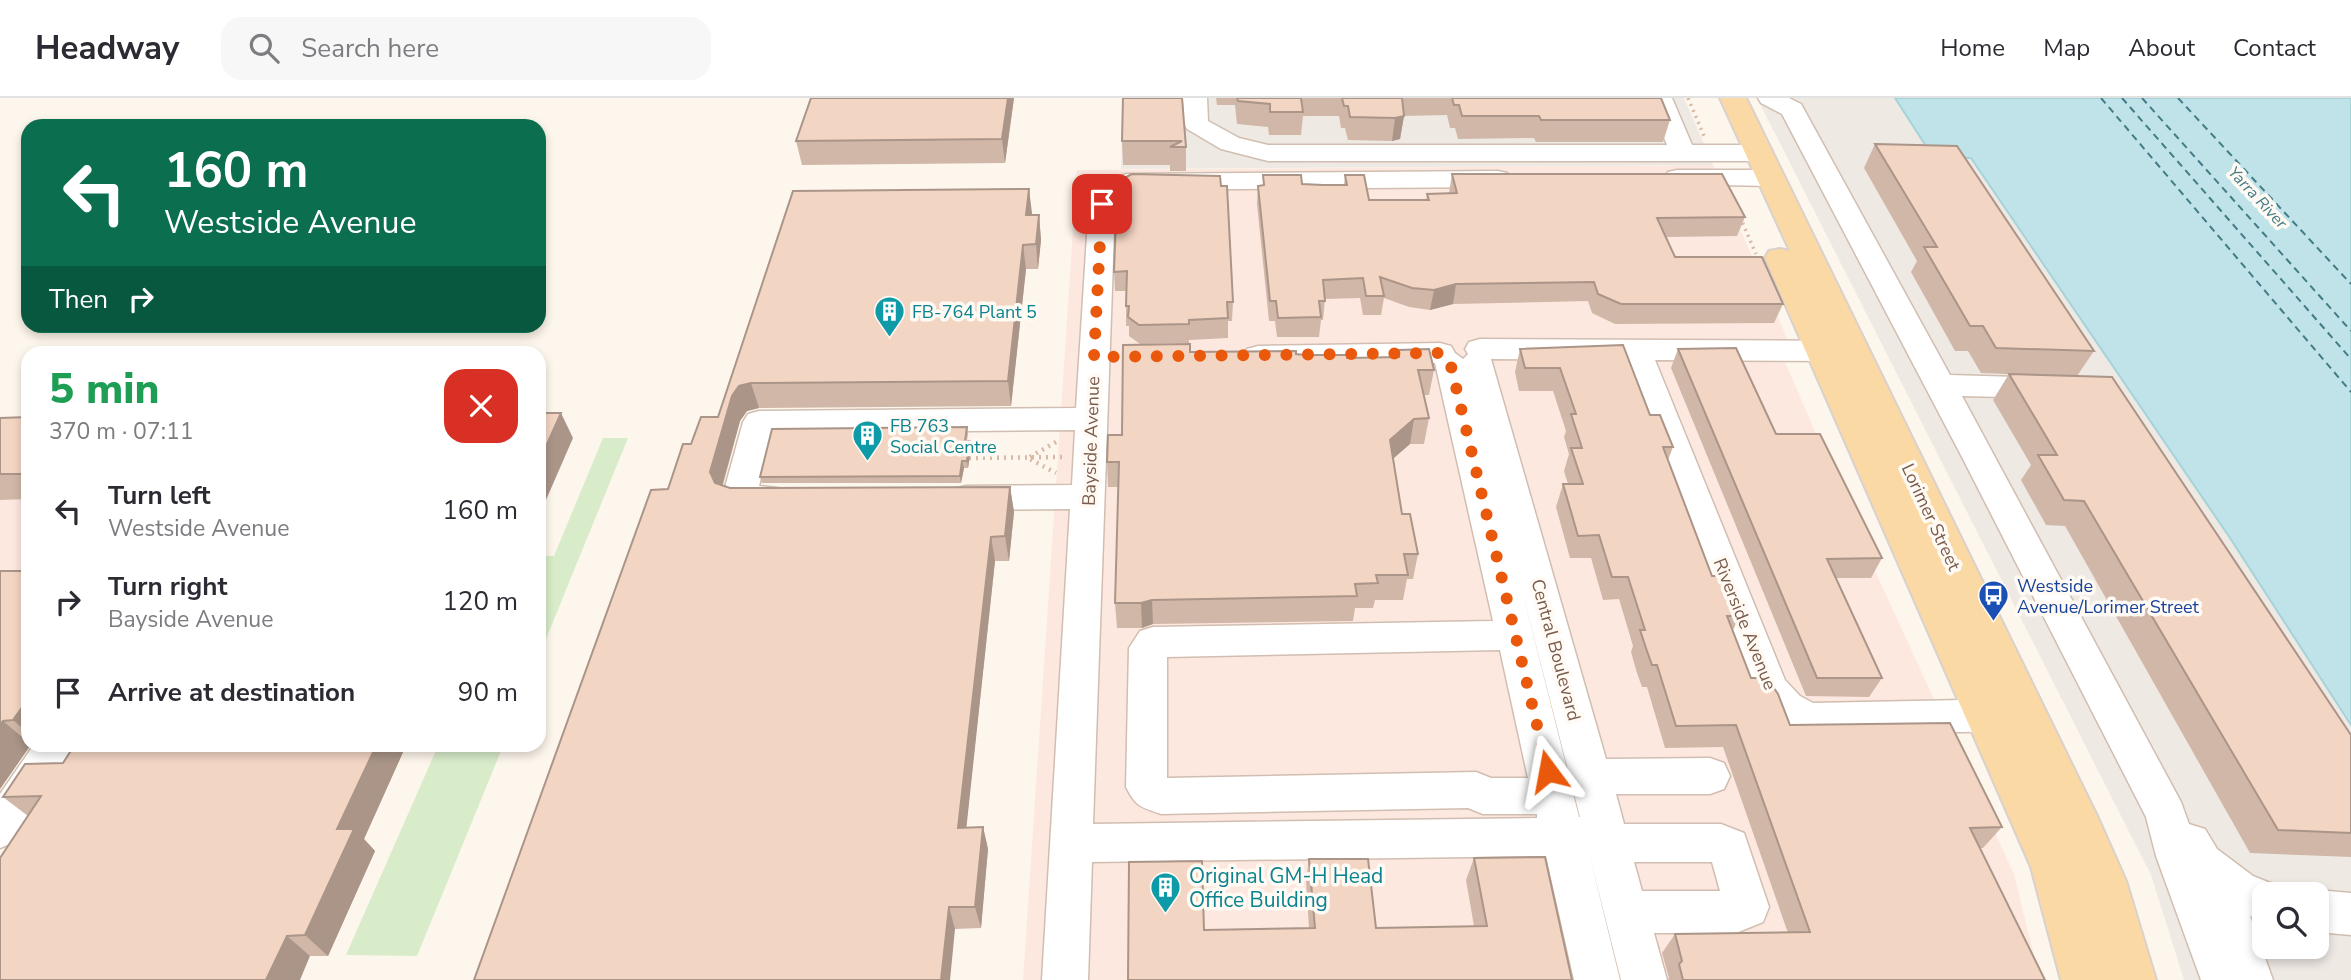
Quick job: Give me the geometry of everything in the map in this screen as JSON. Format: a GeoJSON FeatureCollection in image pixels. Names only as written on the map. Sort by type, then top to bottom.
{"type":"FeatureCollection","features":[{"type":"Feature","properties":{"kind":"main road","name":"Lorimer Street"},"geometry":{"type":"LineString","coordinates":[[1708,98],[1752,166],[2005,715],[2097,868],[2131,980]]}},
{"type":"Feature","properties":{"kind":"main road","name":"Lorimer Street"},"geometry":{"type":"LineString","coordinates":[[1733,98],[1752,166]]}},
{"type":"Feature","properties":{"kind":"main road","name":"Lorimer Street"},"geometry":{"type":"LineString","coordinates":[[2005,715],[2057,874],[2086,980]]}},
{"type":"Feature","properties":{"kind":"lane"},"geometry":{"type":"LineString","coordinates":[[1195,98],[1196,124],[1219,140],[1244,149],[1268,153],[1683,153],[1752,166]]}},
{"type":"Feature","properties":{"kind":"lane"},"geometry":{"type":"LineString","coordinates":[[1660,98],[1683,153]]}},
{"type":"Feature","properties":{"kind":"lane"},"geometry":{"type":"LineString","coordinates":[[1770,98],[1792,108],[2178,829],[2219,891],[2250,980]]}},
{"type":"Feature","properties":{"kind":"lane","name":"Bayside Avenue"},"geometry":{"type":"LineString","coordinates":[[1065,980],[1091,421],[1108,357],[1102,204],[1105,195],[1117,184],[1127,182],[1752,166]]}},
{"type":"Feature","properties":{"kind":"lane"},"geometry":{"type":"LineString","coordinates":[[1227,356],[1462,356],[1636,350],[1837,351]]}},
{"type":"Feature","properties":{"kind":"lane","name":"Riverside Avenue"},"geometry":{"type":"LineString","coordinates":[[1636,350],[1768,685],[1780,703],[1793,714],[1813,719],[2005,715]]}},
{"type":"Feature","properties":{"kind":"lane","name":"Central Boulevard"},"geometry":{"type":"LineString","coordinates":[[1462,356],[1498,495],[1556,646],[1644,980]]}},
{"type":"Feature","properties":{"kind":"lane"},"geometry":{"type":"LineString","coordinates":[[1941,385],[2084,390]]}},
{"type":"Feature","properties":{"kind":"lane"},"geometry":{"type":"LineString","coordinates":[[808,498],[739,498],[760,422],[1091,421]]}},
{"type":"Feature","properties":{"kind":"lane"},"geometry":{"type":"LineString","coordinates":[[934,498],[1088,494]]}},
{"type":"Feature","properties":{"kind":"lane","name":"Central Boulevard"},"geometry":{"type":"LineString","coordinates":[[1498,495],[1517,640],[1597,980]]}},
{"type":"Feature","properties":{"kind":"lane"},"geometry":{"type":"LineString","coordinates":[[1554,796],[1483,796],[1476,790],[1161,796],[1147,787],[1147,648],[1153,642],[1447,636],[1517,640],[1556,646]]}},
{"type":"Feature","properties":{"kind":"lane"},"geometry":{"type":"LineString","coordinates":[[0,829],[51,752]]}},
{"type":"Feature","properties":{"kind":"lane"},"geometry":{"type":"LineString","coordinates":[[1590,777],[1710,776]]}},
{"type":"Feature","properties":{"kind":"lane"},"geometry":{"type":"LineString","coordinates":[[2178,829],[2226,881],[2252,895]]}},
{"type":"Feature","properties":{"kind":"lane"},"geometry":{"type":"LineString","coordinates":[[2178,829],[2177,856],[2224,980]]}},
{"type":"Feature","properties":{"kind":"lane"},"geometry":{"type":"LineString","coordinates":[[1070,844],[1563,836],[1721,843],[1729,847],[1747,907],[1736,912],[1626,912]]}},
{"type":"Feature","properties":{"kind":"lane"},"geometry":{"type":"LineString","coordinates":[[2329,912],[2351,914]]}},
{"type":"Feature","properties":{"kind":"path"},"geometry":{"type":"LineString","coordinates":[[1028,458],[1091,421]]}},
{"type":"Feature","properties":{"kind":"path"},"geometry":{"type":"LineString","coordinates":[[970,458],[1090,457]]}},
{"type":"Feature","properties":{"kind":"path"},"geometry":{"type":"LineString","coordinates":[[1028,458],[1088,494]]}},
{"type":"Feature","properties":{"kind":"shaded area"},"geometry":{"type":"Polygon","coordinates":[[[1123,98],[1684,98],[1713,165],[1121,169],[1123,98]]]}},
{"type":"Feature","properties":{"kind":"shaded area"},"geometry":{"type":"Polygon","coordinates":[[[1757,98],[1895,98],[1933,156],[1971,158],[2351,717],[2351,980],[2184,980],[2151,875],[1757,98]]]}},
{"type":"Feature","properties":{"kind":"shaded area"},"geometry":{"type":"Polygon","coordinates":[[[1713,165],[1788,341],[1783,357],[1820,443],[1813,445],[1883,588],[2014,874],[2040,980],[1023,980],[1077,170],[1713,165]]]}},
{"type":"Feature","properties":{"kind":"shaded area"},"geometry":{"type":"Polygon","coordinates":[[[0,443],[21,443],[21,595],[0,596],[0,443]]]}},
{"type":"Feature","properties":{"kind":"green space"},"geometry":{"type":"Polygon","coordinates":[[[603,438],[628,438],[546,639],[546,556],[554,556],[603,438]]]}},
{"type":"Feature","properties":{"kind":"green space"},"geometry":{"type":"Polygon","coordinates":[[[435,752],[501,752],[417,956],[346,955],[435,752]]]}},
{"type":"Feature","properties":{"kind":"water","name":"Yarra River"},"geometry":{"type":"Polygon","coordinates":[[[1895,98],[2351,98],[2351,725],[2230,538],[1971,158],[1933,157],[1895,98]]]}},
{"type":"Feature","properties":{"kind":"building"},"geometry":{"type":"Polygon","coordinates":[[[811,98],[1008,98],[1002,139],[796,141],[811,98]]]}},
{"type":"Feature","properties":{"kind":"building"},"geometry":{"type":"Polygon","coordinates":[[[1123,98],[1182,98],[1186,147],[1170,147],[1182,141],[1122,141],[1123,98]]]}},
{"type":"Feature","properties":{"kind":"building"},"geometry":{"type":"Polygon","coordinates":[[[1237,98],[1301,98],[1303,112],[1270,112],[1270,104],[1238,101],[1237,98]]]}},
{"type":"Feature","properties":{"kind":"building"},"geometry":{"type":"Polygon","coordinates":[[[1342,98],[1402,98],[1404,116],[1350,117],[1348,106],[1344,106],[1342,98]]]}},
{"type":"Feature","properties":{"kind":"building"},"geometry":{"type":"Polygon","coordinates":[[[1452,98],[1661,98],[1670,120],[1541,120],[1539,116],[1462,116],[1459,105],[1454,105],[1452,98]]]}},
{"type":"Feature","properties":{"kind":"building"},"geometry":{"type":"Polygon","coordinates":[[[1875,144],[1957,146],[2094,351],[1996,348],[1983,326],[1970,326],[1924,247],[1937,247],[1875,144]]]}},
{"type":"Feature","properties":{"kind":"building"},"geometry":{"type":"Polygon","coordinates":[[[1132,174],[1220,176],[1221,186],[1227,186],[1233,302],[1227,302],[1228,318],[1189,320],[1189,324],[1139,325],[1128,317],[1127,271],[1114,272],[1117,189],[1120,180],[1132,174]]]}},
{"type":"Feature","properties":{"kind":"building"},"geometry":{"type":"Polygon","coordinates":[[[1452,174],[1722,174],[1745,217],[1657,218],[1675,257],[1762,257],[1783,304],[1621,304],[1598,294],[1594,282],[1456,284],[1434,290],[1412,288],[1380,277],[1384,296],[1366,296],[1363,278],[1323,280],[1325,301],[1319,301],[1321,317],[1278,318],[1276,301],[1270,301],[1258,186],[1264,185],[1263,175],[1301,175],[1302,184],[1347,185],[1345,175],[1364,175],[1369,200],[1429,200],[1427,194],[1457,193],[1452,174]]]}},
{"type":"Feature","properties":{"kind":"building"},"geometry":{"type":"Polygon","coordinates":[[[1029,189],[1026,215],[1039,215],[1036,244],[1023,245],[1008,381],[751,383],[739,386],[732,396],[710,472],[715,483],[730,488],[1010,487],[1005,536],[991,537],[958,828],[983,827],[975,907],[949,907],[941,980],[474,980],[651,490],[668,489],[683,444],[691,444],[701,417],[718,417],[793,191],[1029,189]]]}},
{"type":"Feature","properties":{"kind":"building"},"geometry":{"type":"Polygon","coordinates":[[[1190,344],[1190,352],[1296,351],[1296,354],[1305,355],[1347,355],[1347,358],[1399,357],[1398,350],[1429,349],[1434,370],[1418,370],[1429,418],[1414,419],[1390,440],[1402,514],[1410,514],[1418,554],[1404,554],[1408,575],[1376,575],[1378,583],[1355,584],[1357,596],[1115,603],[1119,462],[1107,462],[1108,435],[1122,435],[1123,345],[1190,344]]]}},
{"type":"Feature","properties":{"kind":"building"},"geometry":{"type":"Polygon","coordinates":[[[1623,345],[1650,415],[1660,415],[1673,447],[1663,447],[1712,576],[1724,576],[1740,616],[1727,616],[1751,678],[1767,678],[1778,694],[1790,725],[1950,723],[2002,827],[1970,828],[2045,980],[1683,980],[1679,964],[1682,961],[1675,934],[1810,932],[1736,725],[1676,726],[1657,665],[1652,665],[1640,630],[1645,630],[1628,577],[1612,577],[1599,535],[1578,536],[1563,484],[1583,484],[1571,448],[1582,448],[1571,414],[1576,414],[1560,368],[1525,368],[1520,349],[1623,345]]]}},
{"type":"Feature","properties":{"kind":"building"},"geometry":{"type":"Polygon","coordinates":[[[1736,348],[1776,434],[1820,434],[1882,558],[1827,559],[1882,678],[1817,678],[1678,349],[1736,348]]]}},
{"type":"Feature","properties":{"kind":"building"},"geometry":{"type":"Polygon","coordinates":[[[2009,374],[2112,377],[2351,735],[2351,833],[2278,830],[2084,501],[2064,500],[2038,455],[2057,455],[2009,374]]]}},
{"type":"Feature","properties":{"kind":"building"},"geometry":{"type":"Polygon","coordinates":[[[546,413],[561,413],[546,446],[546,413]]]}},
{"type":"Feature","properties":{"kind":"building"},"geometry":{"type":"Polygon","coordinates":[[[21,417],[21,474],[0,474],[0,418],[21,417]]]}},
{"type":"Feature","properties":{"kind":"building","name":"FB 763 Social Centre"},"geometry":{"type":"Polygon","coordinates":[[[967,427],[965,441],[970,441],[967,461],[962,461],[960,476],[760,477],[772,429],[967,427]]]}},
{"type":"Feature","properties":{"kind":"building"},"geometry":{"type":"Polygon","coordinates":[[[0,571],[21,571],[21,709],[13,720],[3,721],[0,725],[0,571]]]}},
{"type":"Feature","properties":{"kind":"building"},"geometry":{"type":"Polygon","coordinates":[[[70,752],[373,752],[337,829],[354,829],[305,935],[287,936],[266,980],[0,980],[0,858],[41,796],[3,797],[25,764],[63,763],[70,752]]]}},
{"type":"Feature","properties":{"kind":"building","name":"Original GM-H Head Office Building"},"geometry":{"type":"Polygon","coordinates":[[[1545,857],[1572,980],[1128,980],[1129,862],[1202,861],[1204,930],[1315,928],[1309,859],[1368,859],[1376,928],[1487,926],[1474,858],[1545,857]]]}},
{"type":"Feature","properties":{"kind":"ferry route"},"geometry":{"type":"LineString","coordinates":[[2101,98],[2351,392]]}},
{"type":"Feature","properties":{"kind":"ferry route"},"geometry":{"type":"LineString","coordinates":[[2122,98],[2351,359]]}},
{"type":"Feature","properties":{"kind":"ferry route"},"geometry":{"type":"LineString","coordinates":[[2142,98],[2351,331]]}},
{"type":"Feature","properties":{"kind":"ferry route"},"geometry":{"type":"LineString","coordinates":[[2178,98],[2351,284]]}},
{"type":"Feature","properties":{"kind":"place","name":"FB-764 Plant 5"},"geometry":{"type":"Point","coordinates":[889,339]}},
{"type":"Feature","properties":{"kind":"place","name":"FB 763 Social Centre"},"geometry":{"type":"Point","coordinates":[867,463]}},
{"type":"Feature","properties":{"kind":"place","name":"Westside Avenue/Lorimer Street"},"geometry":{"type":"Point","coordinates":[1994,623]}},
{"type":"Feature","properties":{"kind":"place","name":"Original GM-H Head Office Building"},"geometry":{"type":"Point","coordinates":[1166,915]}},
{"type":"Feature","properties":{"kind":"route"},"geometry":{"type":"LineString","coordinates":[[1102,204],[1094,357],[1440,353],[1450,362],[1548,771]]}}]}
